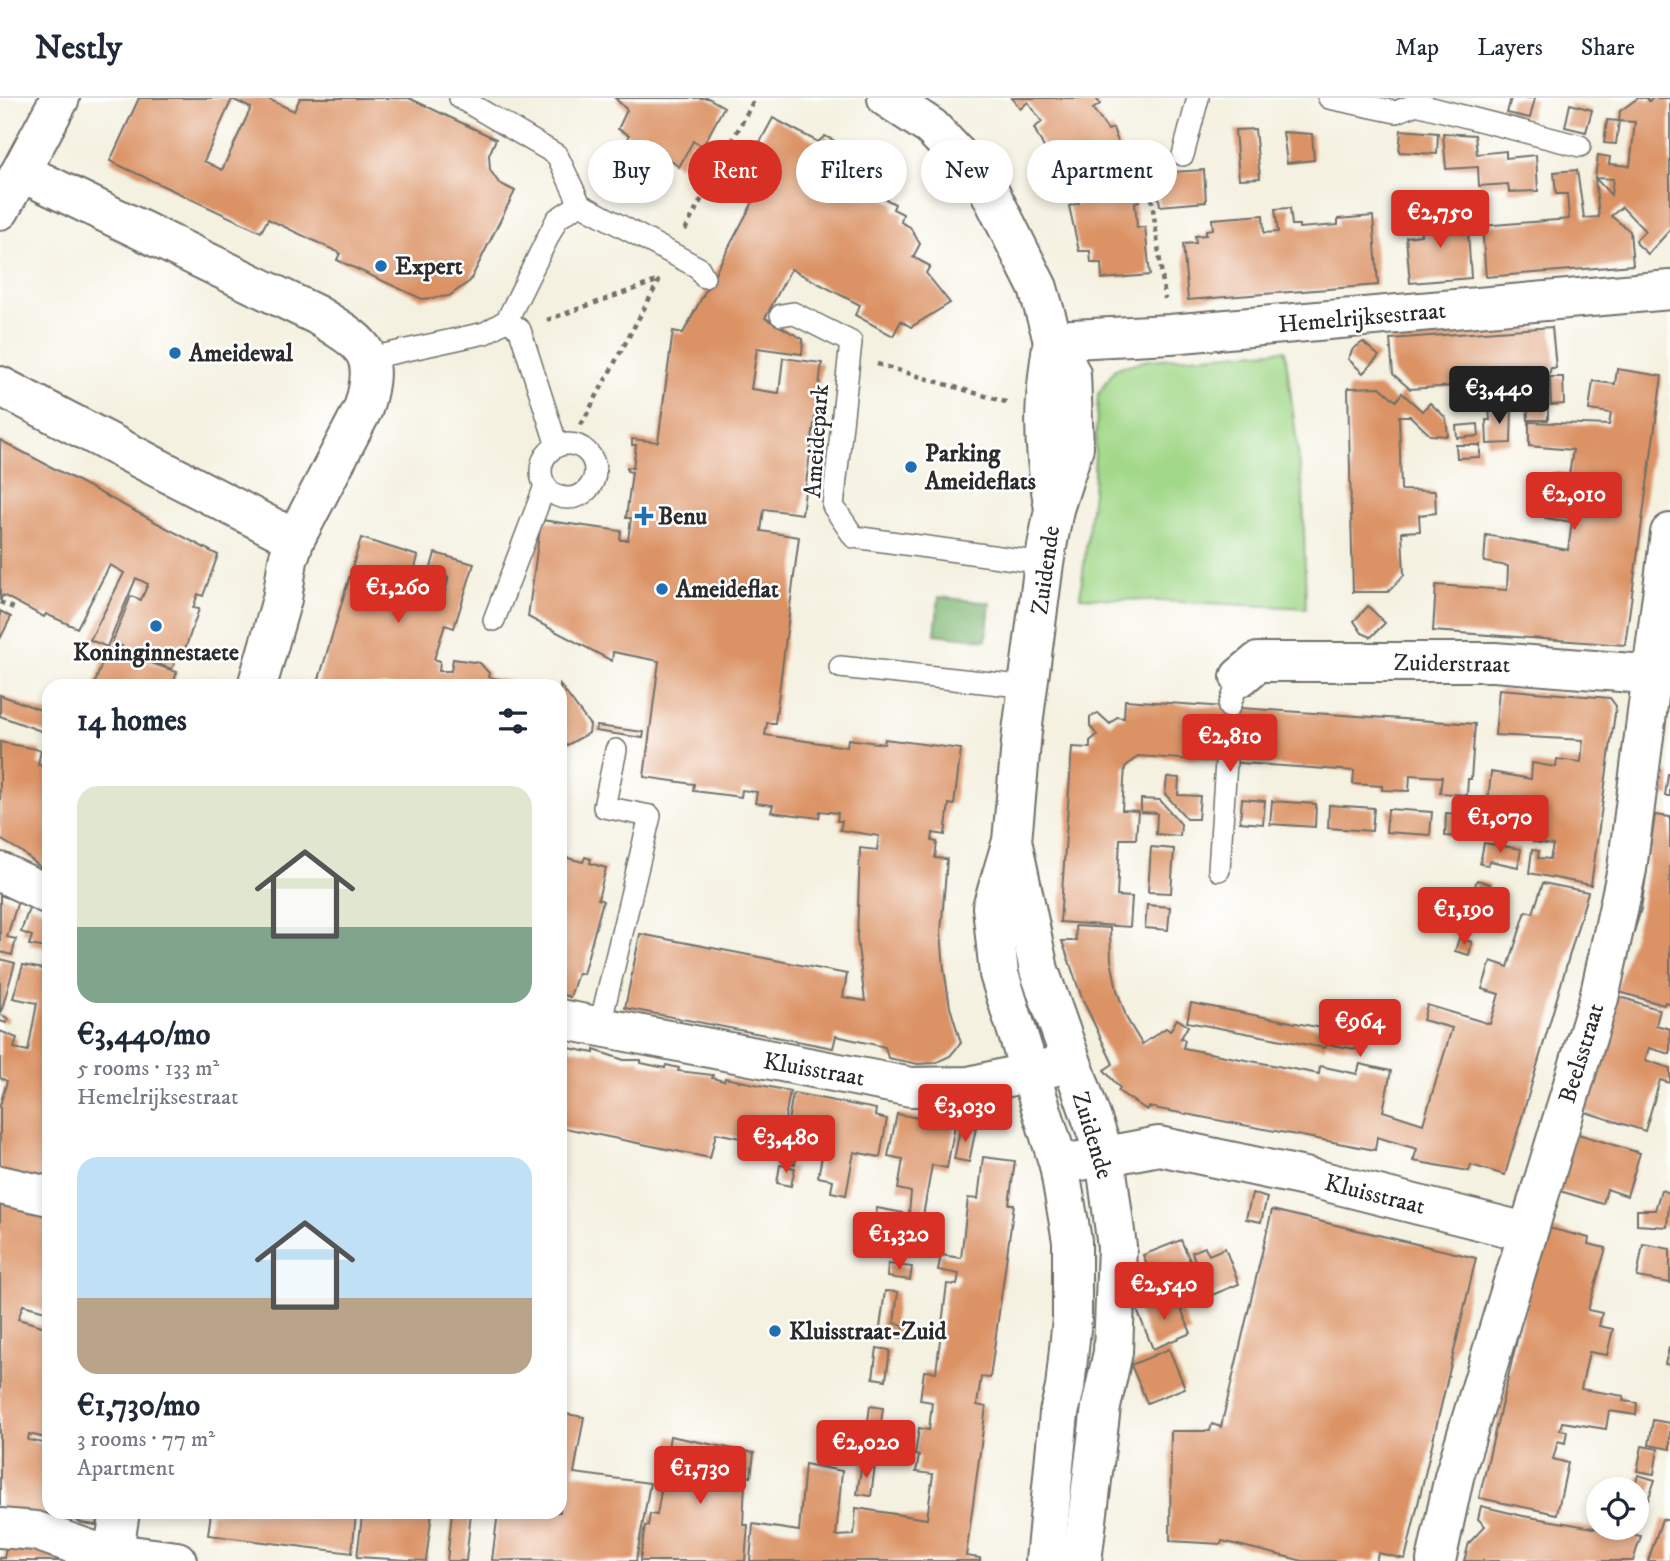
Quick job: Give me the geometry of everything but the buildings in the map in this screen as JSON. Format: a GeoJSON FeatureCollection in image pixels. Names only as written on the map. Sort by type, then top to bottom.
{"type":"FeatureCollection","features":[{"type":"Feature","properties":{"kind":"street"},"geometry":{"type":"LineString","coordinates":[[0,210],[60,98]]}},
{"type":"Feature","properties":{"kind":"street","name":"Zuidende"},"geometry":{"type":"LineString","coordinates":[[887,98],[931,127],[987,187],[1038,288],[1053,340],[1071,374],[1073,447],[1054,509],[1044,564],[1012,841],[992,906],[999,974],[1059,1165],[1072,1241],[1072,1319],[1065,1388],[1059,1413],[1045,1561]]}},
{"type":"Feature","properties":{"kind":"street"},"geometry":{"type":"LineString","coordinates":[[21,172],[317,315],[355,339],[370,358],[369,388],[363,409],[295,539],[288,560],[282,599],[259,679]]}},
{"type":"Feature","properties":{"kind":"street","name":"Hemelrijksestraat"},"geometry":{"type":"LineString","coordinates":[[1053,340],[1170,334],[1670,290]]}},
{"type":"Feature","properties":{"kind":"street","name":"Zuidende"},"geometry":{"type":"LineString","coordinates":[[1053,340],[1044,409],[1044,449],[1054,509]]}},
{"type":"Feature","properties":{"kind":"street"},"geometry":{"type":"LineString","coordinates":[[0,386],[295,539]]}},
{"type":"Feature","properties":{"kind":"street","name":"Beelsstraat"},"geometry":{"type":"LineString","coordinates":[[1436,1561],[1454,1477],[1599,998],[1628,869],[1661,675],[1670,533]]}},
{"type":"Feature","properties":{"kind":"street","name":"Zuiderstraat"},"geometry":{"type":"LineString","coordinates":[[1234,692],[1258,662],[1494,662],[1661,675]]}},
{"type":"Feature","properties":{"kind":"street","name":"Zuidende"},"geometry":{"type":"LineString","coordinates":[[1012,841],[1039,970],[1105,1156],[1117,1247],[1113,1352],[1101,1407],[1082,1561]]}},
{"type":"Feature","properties":{"kind":"street"},"geometry":{"type":"LineString","coordinates":[[0,872],[42,892]]}},
{"type":"Feature","properties":{"kind":"street","name":"Kluisstraat"},"geometry":{"type":"LineString","coordinates":[[567,1021],[911,1087],[969,1086],[1028,1070],[1070,1063]]}},
{"type":"Feature","properties":{"kind":"street","name":"Kluisstraat"},"geometry":{"type":"LineString","coordinates":[[1059,1165],[1159,1146],[1319,1180],[1526,1232]]}},
{"type":"Feature","properties":{"kind":"street"},"geometry":{"type":"LineString","coordinates":[[0,1185],[42,1194]]}},
{"type":"Feature","properties":{"kind":"street"},"geometry":{"type":"LineString","coordinates":[[113,1557],[119,1519]]}},
{"type":"Feature","properties":{"kind":"street"},"geometry":{"type":"LineString","coordinates":[[0,1528],[37,1531],[113,1557],[177,1561]]}},
{"type":"Feature","properties":{"kind":"lane"},"geometry":{"type":"LineString","coordinates":[[460,98],[557,155],[580,204],[704,270]]}},
{"type":"Feature","properties":{"kind":"lane"},"geometry":{"type":"LineString","coordinates":[[1183,155],[1198,98]]}},
{"type":"Feature","properties":{"kind":"lane"},"geometry":{"type":"LineString","coordinates":[[1329,98],[1396,112],[1417,101],[1580,146]]}},
{"type":"Feature","properties":{"kind":"lane"},"geometry":{"type":"LineString","coordinates":[[557,446],[513,325],[556,219],[580,204]]}},
{"type":"Feature","properties":{"kind":"lane","name":"Ameidepark"},"geometry":{"type":"LineString","coordinates":[[788,311],[851,342],[833,506],[854,537],[1044,564]]}},
{"type":"Feature","properties":{"kind":"lane"},"geometry":{"type":"LineString","coordinates":[[370,358],[513,325]]}},
{"type":"Feature","properties":{"kind":"lane"},"geometry":{"type":"LineString","coordinates":[[494,620],[545,486],[541,468],[544,459],[557,446],[568,444],[585,449],[595,465],[593,482],[588,490],[573,498],[564,498],[545,486]]}},
{"type":"Feature","properties":{"kind":"lane"},"geometry":{"type":"LineString","coordinates":[[840,667],[1029,687]]}},
{"type":"Feature","properties":{"kind":"lane"},"geometry":{"type":"LineString","coordinates":[[599,1029],[650,816],[604,807],[616,750]]}},
{"type":"Feature","properties":{"kind":"lane"},"geometry":{"type":"LineString","coordinates":[[1219,870],[1226,762]]}},
{"type":"Feature","properties":{"kind":"path"},"geometry":{"type":"LineString","coordinates":[[1170,334],[1148,171],[1183,155]]}},
{"type":"Feature","properties":{"kind":"path"},"geometry":{"type":"LineString","coordinates":[[513,325],[659,280]]}},
{"type":"Feature","properties":{"kind":"path"},"geometry":{"type":"LineString","coordinates":[[849,355],[1018,406],[1044,409]]}},
{"type":"Feature","properties":{"kind":"path"},"geometry":{"type":"LineString","coordinates":[[0,602],[16,609]]}},
{"type":"Feature","properties":{"kind":"green space"},"geometry":{"type":"Polygon","coordinates":[[[1285,350],[1303,491],[1306,608],[1080,597],[1093,492],[1098,394],[1116,368],[1148,360],[1285,350]]]}},
{"type":"Feature","properties":{"kind":"green space"},"geometry":{"type":"Polygon","coordinates":[[[939,597],[990,603],[986,640],[935,634],[939,597]]]}},
{"type":"Feature","properties":{"kind":"place","name":"Expert"},"geometry":{"type":"Point","coordinates":[381,266]}},
{"type":"Feature","properties":{"kind":"place","name":"Ameidewal"},"geometry":{"type":"Point","coordinates":[175,353]}},
{"type":"Feature","properties":{"kind":"place","name":"Parking Ameideflats"},"geometry":{"type":"Point","coordinates":[911,467]}},
{"type":"Feature","properties":{"kind":"place","name":"Benu"},"geometry":{"type":"Point","coordinates":[644,516]}},
{"type":"Feature","properties":{"kind":"place","name":"Ameideflat"},"geometry":{"type":"Point","coordinates":[662,589]}},
{"type":"Feature","properties":{"kind":"place","name":"Koninginnestaete"},"geometry":{"type":"Point","coordinates":[156,626]}},
{"type":"Feature","properties":{"kind":"place","name":"Kluisstraat-Zuid"},"geometry":{"type":"Point","coordinates":[775,1331]}}]}
